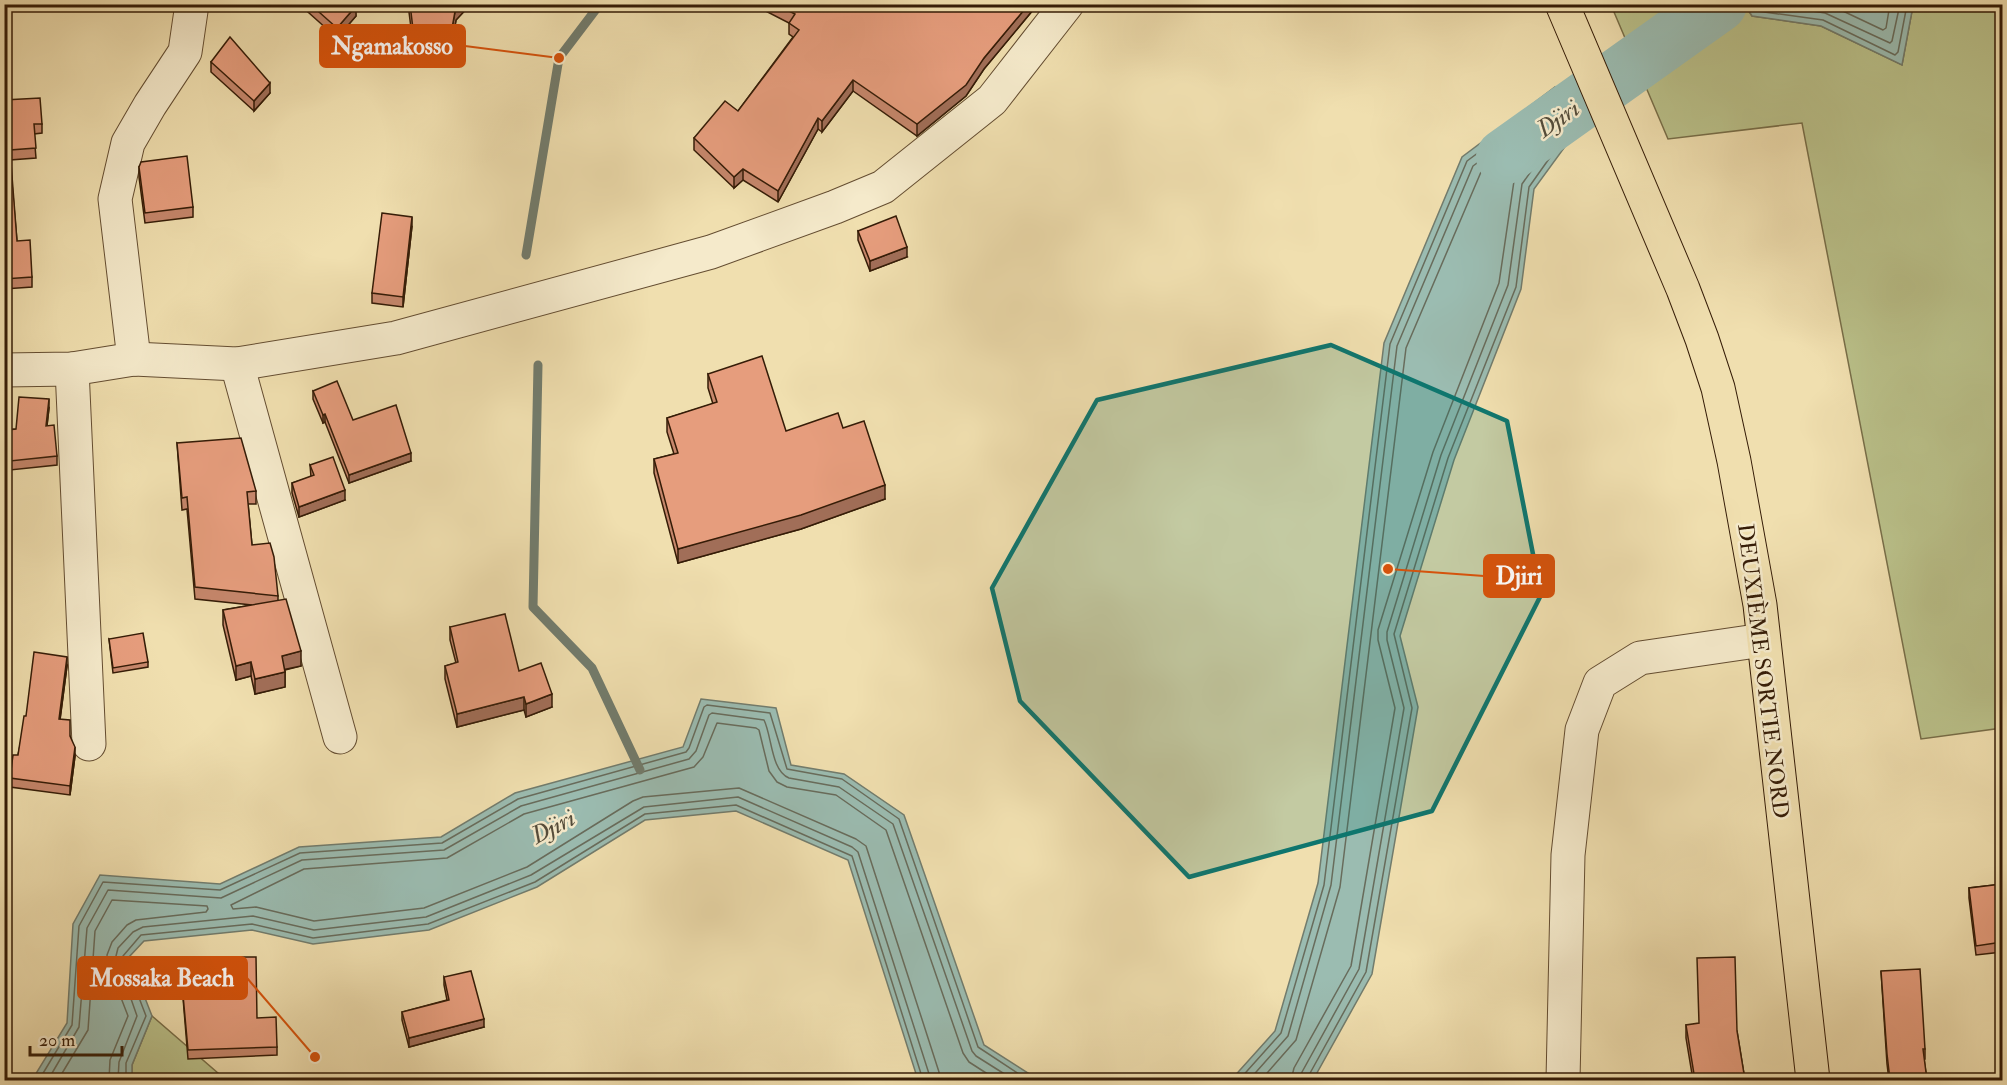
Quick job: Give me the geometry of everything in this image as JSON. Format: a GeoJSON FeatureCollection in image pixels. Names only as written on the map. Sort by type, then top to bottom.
{"type":"FeatureCollection","features":[{"type":"Feature","properties":{"kind":"main road","name":"DEUXIÈME SORTIE NORD"},"geometry":{"type":"LineString","coordinates":[[1562,4],[1702,339],[1718,388],[1760,605],[1813,1080]]}},
{"type":"Feature","properties":{"kind":"street"},"geometry":{"type":"LineString","coordinates":[[134,359],[115,199],[129,143],[150,105],[185,52],[192,4]]}},
{"type":"Feature","properties":{"kind":"street"},"geometry":{"type":"LineString","coordinates":[[4,370],[72,369],[134,359],[237,364],[396,338],[711,252],[883,187],[992,100],[1067,4]]}},
{"type":"Feature","properties":{"kind":"street"},"geometry":{"type":"LineString","coordinates":[[237,364],[340,737]]}},
{"type":"Feature","properties":{"kind":"street"},"geometry":{"type":"LineString","coordinates":[[72,369],[89,744]]}},
{"type":"Feature","properties":{"kind":"street"},"geometry":{"type":"LineString","coordinates":[[1563,1080],[1568,855],[1582,730],[1600,683],[1640,658],[1763,640]]}},
{"type":"Feature","properties":{"kind":"highlighted area"},"geometry":{"type":"Polygon","coordinates":[[[1331,345],[1507,421],[1541,595],[1432,811],[1189,877],[1020,701],[992,588],[1097,400],[1331,345]]]}},
{"type":"Feature","properties":{"kind":"green space"},"geometry":{"type":"Polygon","coordinates":[[[1611,5],[1745,5],[1752,16],[1821,26],[1902,65],[1912,11],[1935,5],[2002,5],[2002,728],[1921,739],[1802,123],[1668,139],[1611,5]]]}},
{"type":"Feature","properties":{"kind":"green space"},"geometry":{"type":"Polygon","coordinates":[[[152,1016],[226,1080],[132,1080],[132,1065],[152,1016]]]}},
{"type":"Feature","properties":{"kind":"water"},"geometry":{"type":"Polygon","coordinates":[[[1745,5],[1935,5],[1912,11],[1902,65],[1821,26],[1752,16],[1745,5]]]}},
{"type":"Feature","properties":{"kind":"water"},"geometry":{"type":"Polygon","coordinates":[[[1555,87],[1575,133],[1534,189],[1521,289],[1454,460],[1400,636],[1418,707],[1372,974],[1313,1080],[1231,1080],[1275,1031],[1318,883],[1384,343],[1462,157],[1555,87]]]}},
{"type":"Feature","properties":{"kind":"water"},"geometry":{"type":"Polygon","coordinates":[[[701,699],[776,708],[791,765],[844,774],[904,815],[984,1045],[1039,1080],[918,1080],[848,860],[736,811],[645,820],[537,887],[429,930],[313,944],[252,930],[144,941],[129,957],[152,1016],[132,1065],[132,1080],[32,1080],[67,1023],[73,924],[100,875],[220,884],[299,847],[441,837],[515,793],[683,747],[701,699]]]}},
{"type":"Feature","properties":{"kind":"building"},"geometry":{"type":"Polygon","coordinates":[[[310,4],[354,4],[356,6],[337,28],[310,4]]]}},
{"type":"Feature","properties":{"kind":"building"},"geometry":{"type":"Polygon","coordinates":[[[410,4],[457,4],[451,34],[413,29],[410,4]]]}},
{"type":"Feature","properties":{"kind":"building"},"geometry":{"type":"Polygon","coordinates":[[[775,4],[1029,4],[984,58],[966,85],[917,124],[853,80],[822,121],[818,118],[778,191],[743,169],[734,177],[694,138],[725,101],[738,111],[799,30],[789,23],[795,14],[775,4]]]}},
{"type":"Feature","properties":{"kind":"building"},"geometry":{"type":"Polygon","coordinates":[[[230,37],[270,83],[254,101],[211,62],[230,37]]]}},
{"type":"Feature","properties":{"kind":"building"},"geometry":{"type":"Polygon","coordinates":[[[40,98],[42,124],[34,124],[36,148],[10,150],[17,241],[30,240],[32,277],[4,279],[4,100],[40,98]]]}},
{"type":"Feature","properties":{"kind":"building"},"geometry":{"type":"Polygon","coordinates":[[[187,156],[193,207],[145,213],[139,167],[141,162],[187,156]]]}},
{"type":"Feature","properties":{"kind":"building"},"geometry":{"type":"Polygon","coordinates":[[[382,213],[412,217],[403,297],[372,293],[382,213]]]}},
{"type":"Feature","properties":{"kind":"building"},"geometry":{"type":"Polygon","coordinates":[[[896,216],[907,247],[870,261],[858,231],[896,216]]]}},
{"type":"Feature","properties":{"kind":"building"},"geometry":{"type":"Polygon","coordinates":[[[762,356],[786,431],[838,413],[843,428],[864,421],[885,485],[801,515],[678,549],[654,459],[678,453],[667,418],[717,402],[708,374],[762,356]]]}},
{"type":"Feature","properties":{"kind":"building"},"geometry":{"type":"Polygon","coordinates":[[[337,381],[353,420],[396,405],[411,453],[349,475],[325,414],[323,415],[313,391],[337,381]]]}},
{"type":"Feature","properties":{"kind":"building"},"geometry":{"type":"Polygon","coordinates":[[[19,397],[49,399],[46,426],[54,425],[57,456],[10,461],[7,430],[16,429],[19,397]]]}},
{"type":"Feature","properties":{"kind":"building"},"geometry":{"type":"Polygon","coordinates":[[[241,438],[256,491],[247,492],[252,545],[270,543],[274,557],[278,596],[195,587],[187,497],[182,498],[177,443],[241,438]]]}},
{"type":"Feature","properties":{"kind":"building"},"geometry":{"type":"Polygon","coordinates":[[[333,457],[345,490],[299,507],[292,483],[314,475],[310,465],[333,457]]]}},
{"type":"Feature","properties":{"kind":"building"},"geometry":{"type":"Polygon","coordinates":[[[286,599],[301,651],[282,656],[285,672],[255,679],[251,662],[236,666],[223,610],[286,599]]]}},
{"type":"Feature","properties":{"kind":"building"},"geometry":{"type":"Polygon","coordinates":[[[505,614],[519,671],[541,663],[552,694],[526,704],[524,697],[457,714],[445,666],[458,662],[450,627],[505,614]]]}},
{"type":"Feature","properties":{"kind":"building"},"geometry":{"type":"Polygon","coordinates":[[[143,633],[148,662],[113,668],[109,639],[143,633]]]}},
{"type":"Feature","properties":{"kind":"building"},"geometry":{"type":"Polygon","coordinates":[[[34,652],[67,657],[59,719],[70,720],[70,736],[75,747],[70,786],[10,778],[13,755],[18,755],[24,716],[26,716],[34,652]]]}},
{"type":"Feature","properties":{"kind":"building"},"geometry":{"type":"Polygon","coordinates":[[[2002,884],[2002,942],[1976,946],[1969,888],[2002,884]]]}},
{"type":"Feature","properties":{"kind":"building"},"geometry":{"type":"Polygon","coordinates":[[[221,957],[256,957],[257,1018],[276,1017],[277,1047],[188,1050],[181,973],[221,969],[221,957]]]}},
{"type":"Feature","properties":{"kind":"building"},"geometry":{"type":"Polygon","coordinates":[[[1735,957],[1737,1031],[1745,1080],[1695,1080],[1686,1025],[1699,1023],[1697,958],[1735,957]]]}},
{"type":"Feature","properties":{"kind":"building"},"geometry":{"type":"Polygon","coordinates":[[[1920,969],[1925,1049],[1923,1049],[1927,1080],[1890,1080],[1881,971],[1920,969]]]}},
{"type":"Feature","properties":{"kind":"building"},"geometry":{"type":"Polygon","coordinates":[[[471,971],[484,1019],[409,1038],[402,1012],[449,1000],[444,977],[471,971]]]}},
{"type":"Feature","properties":{"kind":"waterway"},"geometry":{"type":"LineString","coordinates":[[526,255],[559,58],[600,4]]}},
{"type":"Feature","properties":{"kind":"waterway","name":"Djiri"},"geometry":{"type":"LineString","coordinates":[[1504,157],[1719,4]]}},
{"type":"Feature","properties":{"kind":"waterway"},"geometry":{"type":"LineString","coordinates":[[538,365],[533,607],[592,668],[640,770]]}},
{"type":"Feature","properties":{"kind":"place","name":"Ngamakosso"},"geometry":{"type":"Point","coordinates":[559,58]}},
{"type":"Feature","properties":{"kind":"place","name":"Djiri"},"geometry":{"type":"Point","coordinates":[1388,569]}},
{"type":"Feature","properties":{"kind":"place","name":"Mossaka Beach"},"geometry":{"type":"Point","coordinates":[315,1057]}}]}
